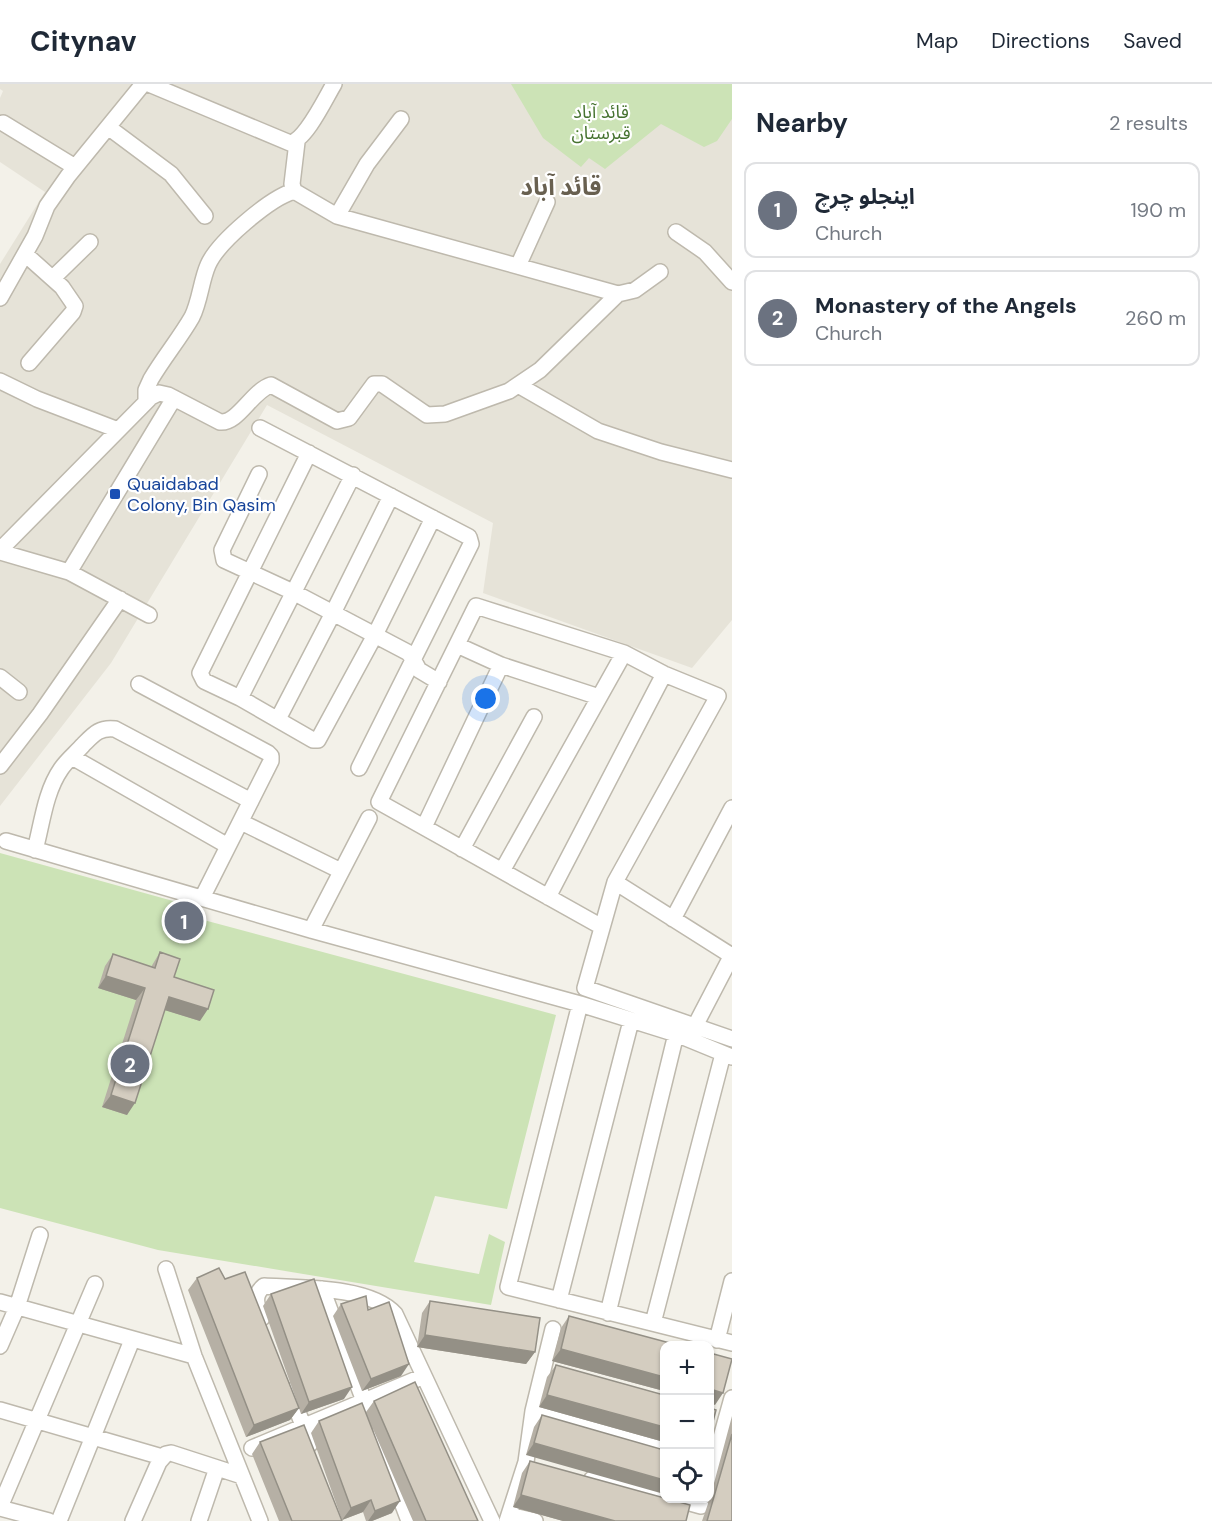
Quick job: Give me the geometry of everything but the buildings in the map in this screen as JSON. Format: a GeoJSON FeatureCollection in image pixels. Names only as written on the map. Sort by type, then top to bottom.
{"type":"FeatureCollection","features":[{"type":"Feature","properties":{"kind":"street"},"geometry":{"type":"LineString","coordinates":[[0,298],[35,236],[47,206],[75,167],[143,84]]}},
{"type":"Feature","properties":{"kind":"street"},"geometry":{"type":"LineString","coordinates":[[149,84],[290,143],[297,142]]}},
{"type":"Feature","properties":{"kind":"street"},"geometry":{"type":"LineString","coordinates":[[334,84],[297,142],[292,184],[294,191],[337,216],[618,294],[635,290],[660,272]]}},
{"type":"Feature","properties":{"kind":"street"},"geometry":{"type":"LineString","coordinates":[[337,216],[367,164],[401,119]]}},
{"type":"Feature","properties":{"kind":"street"},"geometry":{"type":"LineString","coordinates":[[3,123],[75,167]]}},
{"type":"Feature","properties":{"kind":"street"},"geometry":{"type":"LineString","coordinates":[[108,127],[171,174],[205,216]]}},
{"type":"Feature","properties":{"kind":"street"},"geometry":{"type":"LineString","coordinates":[[146,401],[147,390],[152,379],[194,312],[209,263],[220,246],[270,202],[283,194],[294,191]]}},
{"type":"Feature","properties":{"kind":"street"},"geometry":{"type":"LineString","coordinates":[[518,266],[547,202]]}},
{"type":"Feature","properties":{"kind":"street"},"geometry":{"type":"LineString","coordinates":[[676,232],[705,252],[732,282]]}},
{"type":"Feature","properties":{"kind":"street"},"geometry":{"type":"LineString","coordinates":[[53,278],[90,242]]}},
{"type":"Feature","properties":{"kind":"street"},"geometry":{"type":"LineString","coordinates":[[25,254],[62,287],[75,308],[29,363]]}},
{"type":"Feature","properties":{"kind":"street"},"geometry":{"type":"LineString","coordinates":[[149,615],[69,572],[0,551],[146,401],[159,393],[226,423],[231,421],[266,386],[271,385],[337,421],[349,418],[374,384],[382,384],[427,415],[445,414],[509,391],[540,370],[618,294]]}},
{"type":"Feature","properties":{"kind":"street"},"geometry":{"type":"LineString","coordinates":[[0,381],[37,399],[118,430]]}},
{"type":"Feature","properties":{"kind":"street"},"geometry":{"type":"LineString","coordinates":[[518,385],[598,431],[661,452],[732,470]]}},
{"type":"Feature","properties":{"kind":"street"},"geometry":{"type":"LineString","coordinates":[[69,572],[174,398]]}},
{"type":"Feature","properties":{"kind":"street"},"geometry":{"type":"LineString","coordinates":[[260,428],[469,537],[471,544],[359,768]]}},
{"type":"Feature","properties":{"kind":"street"},"geometry":{"type":"LineString","coordinates":[[309,453],[249,570],[200,673],[204,681],[240,698],[313,740],[318,740],[375,635],[433,518]]}},
{"type":"Feature","properties":{"kind":"street"},"geometry":{"type":"LineString","coordinates":[[259,474],[222,550],[225,560],[293,592],[407,652],[419,670],[439,682]]}},
{"type":"Feature","properties":{"kind":"street"},"geometry":{"type":"LineString","coordinates":[[240,698],[352,475]]}},
{"type":"Feature","properties":{"kind":"street"},"geometry":{"type":"LineString","coordinates":[[278,719],[391,496]]}},
{"type":"Feature","properties":{"kind":"street"},"geometry":{"type":"LineString","coordinates":[[0,766],[40,714],[120,599]]}},
{"type":"Feature","properties":{"kind":"street"},"geometry":{"type":"LineString","coordinates":[[602,927],[379,802],[476,606],[624,653],[664,674],[718,696],[615,882],[585,988],[732,1039]]}},
{"type":"Feature","properties":{"kind":"street"},"geometry":{"type":"LineString","coordinates":[[457,645],[501,665],[599,697]]}},
{"type":"Feature","properties":{"kind":"street"},"geometry":{"type":"LineString","coordinates":[[502,871],[624,653]]}},
{"type":"Feature","properties":{"kind":"street"},"geometry":{"type":"LineString","coordinates":[[424,827],[501,665]]}},
{"type":"Feature","properties":{"kind":"street"},"geometry":{"type":"LineString","coordinates":[[548,897],[664,674]]}},
{"type":"Feature","properties":{"kind":"street"},"geometry":{"type":"LineString","coordinates":[[0,678],[19,692]]}},
{"type":"Feature","properties":{"kind":"street"},"geometry":{"type":"LineString","coordinates":[[139,684],[271,756],[271,761],[202,898]]}},
{"type":"Feature","properties":{"kind":"street"},"geometry":{"type":"LineString","coordinates":[[462,849],[534,717]]}},
{"type":"Feature","properties":{"kind":"street"},"geometry":{"type":"LineString","coordinates":[[35,850],[56,777],[97,731],[106,728],[114,729],[251,801]]}},
{"type":"Feature","properties":{"kind":"street"},"geometry":{"type":"LineString","coordinates":[[72,757],[228,846]]}},
{"type":"Feature","properties":{"kind":"street"},"geometry":{"type":"LineString","coordinates":[[673,919],[732,808]]}},
{"type":"Feature","properties":{"kind":"street"},"geometry":{"type":"LineString","coordinates":[[311,930],[369,818]]}},
{"type":"Feature","properties":{"kind":"street"},"geometry":{"type":"LineString","coordinates":[[241,822],[341,871]]}},
{"type":"Feature","properties":{"kind":"street"},"geometry":{"type":"LineString","coordinates":[[6,841],[311,930],[580,1004],[676,1034],[727,1055],[653,1323]]}},
{"type":"Feature","properties":{"kind":"street"},"geometry":{"type":"LineString","coordinates":[[615,882],[732,956],[695,1026]]}},
{"type":"Feature","properties":{"kind":"street"},"geometry":{"type":"LineString","coordinates":[[580,1004],[508,1287],[725,1341],[732,1281]]}},
{"type":"Feature","properties":{"kind":"street"},"geometry":{"type":"LineString","coordinates":[[559,1300],[631,1021]]}},
{"type":"Feature","properties":{"kind":"street"},"geometry":{"type":"LineString","coordinates":[[609,1312],[676,1034]]}},
{"type":"Feature","properties":{"kind":"street"},"geometry":{"type":"LineString","coordinates":[[0,1346],[17,1307],[40,1235]]}},
{"type":"Feature","properties":{"kind":"street"},"geometry":{"type":"LineString","coordinates":[[166,1269],[194,1356],[260,1521]]}},
{"type":"Feature","properties":{"kind":"street"},"geometry":{"type":"LineString","coordinates":[[49,1521],[0,1508],[95,1284]]}},
{"type":"Feature","properties":{"kind":"street"},"geometry":{"type":"LineString","coordinates":[[268,1334],[256,1304],[259,1290],[264,1286],[322,1289],[374,1298],[387,1305],[395,1314],[492,1521]]}},
{"type":"Feature","properties":{"kind":"street"},"geometry":{"type":"LineString","coordinates":[[322,1289],[409,1521]]}},
{"type":"Feature","properties":{"kind":"street"},"geometry":{"type":"LineString","coordinates":[[0,1302],[194,1356]]}},
{"type":"Feature","properties":{"kind":"street"},"geometry":{"type":"LineString","coordinates":[[536,1521],[508,1518],[531,1463],[533,1412],[550,1370],[553,1329]]}},
{"type":"Feature","properties":{"kind":"street"},"geometry":{"type":"LineString","coordinates":[[59,1521],[132,1340]]}},
{"type":"Feature","properties":{"kind":"street"},"geometry":{"type":"LineString","coordinates":[[284,1376],[316,1459]]}},
{"type":"Feature","properties":{"kind":"street"},"geometry":{"type":"LineString","coordinates":[[252,1448],[424,1376]]}},
{"type":"Feature","properties":{"kind":"street"},"geometry":{"type":"LineString","coordinates":[[714,1457],[732,1398]]}},
{"type":"Feature","properties":{"kind":"street"},"geometry":{"type":"LineString","coordinates":[[0,1410],[162,1457],[171,1453],[242,1476]]}},
{"type":"Feature","properties":{"kind":"street"},"geometry":{"type":"LineString","coordinates":[[533,1412],[660,1447]]}},
{"type":"Feature","properties":{"kind":"street"},"geometry":{"type":"LineString","coordinates":[[714,1413],[727,1416]]}},
{"type":"Feature","properties":{"kind":"street"},"geometry":{"type":"LineString","coordinates":[[134,1521],[162,1457]]}},
{"type":"Feature","properties":{"kind":"street"},"geometry":{"type":"LineString","coordinates":[[198,1521],[218,1468]]}},
{"type":"Feature","properties":{"kind":"street"},"geometry":{"type":"LineString","coordinates":[[572,1474],[660,1496]]}},
{"type":"Feature","properties":{"kind":"street"},"geometry":{"type":"LineString","coordinates":[[697,1521],[702,1503]]}},
{"type":"Feature","properties":{"kind":"shaded area","name":"قائد آباد"},"geometry":{"type":"Polygon","coordinates":[[[0,84],[732,84],[732,620],[692,668],[483,593],[493,523],[267,405],[111,663],[0,806],[0,264],[45,192],[0,162],[0,98],[3,91],[0,89],[0,84]]]}},
{"type":"Feature","properties":{"kind":"green space","name":"قائد آباد قبرستان"},"geometry":{"type":"Polygon","coordinates":[[[511,84],[732,84],[732,119],[717,141],[704,147],[661,124],[605,169],[589,158],[581,167],[543,138],[511,84]]]}},
{"type":"Feature","properties":{"kind":"green space"},"geometry":{"type":"Polygon","coordinates":[[[0,853],[202,909],[200,919],[556,1015],[507,1209],[435,1196],[414,1262],[479,1274],[489,1234],[505,1242],[491,1305],[158,1250],[0,1208],[0,853]]]}},
{"type":"Feature","properties":{"kind":"place","name":"Quaidabad Colony, Bin Qasim"},"geometry":{"type":"Point","coordinates":[115,494]}},
{"type":"Feature","properties":{"kind":"place","name":"اینجلو چرچ"},"geometry":{"type":"Point","coordinates":[184,921]}},
{"type":"Feature","properties":{"kind":"place","name":"Monastery of the Angels"},"geometry":{"type":"Point","coordinates":[130,1064]}},
{"type":"Feature","properties":{"kind":"district","name":"قائد آباد"},"geometry":{"type":"Point","coordinates":[561,186]}}]}
